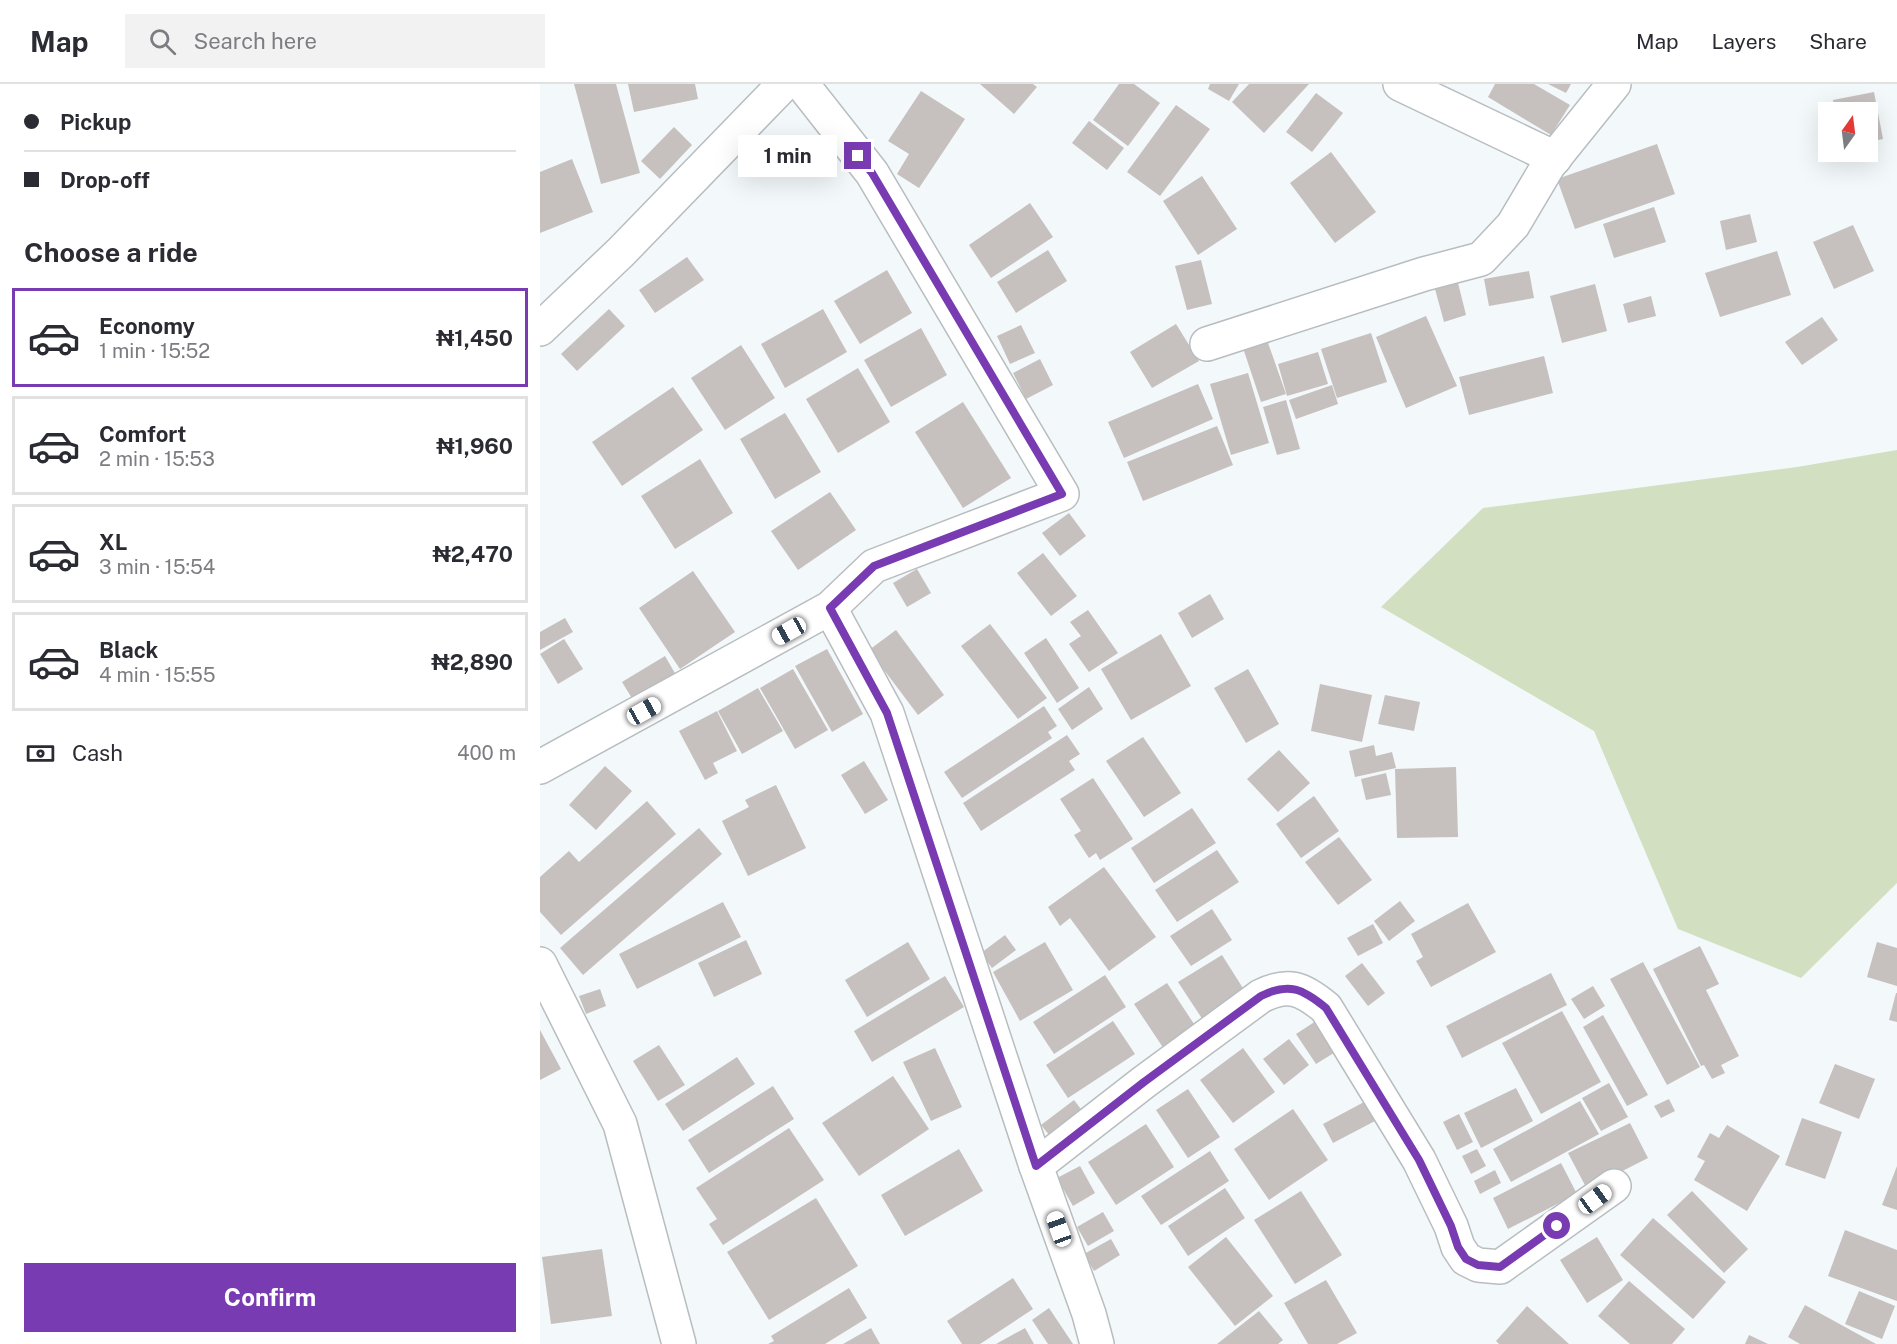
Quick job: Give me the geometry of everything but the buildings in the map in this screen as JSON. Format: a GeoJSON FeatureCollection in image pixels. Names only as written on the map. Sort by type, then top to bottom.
{"type":"FeatureCollection","features":[{"type":"Feature","properties":{"kind":"street"},"geometry":{"type":"LineString","coordinates":[[540,329],[621,252],[784,84]]}},
{"type":"Feature","properties":{"kind":"street"},"geometry":{"type":"LineString","coordinates":[[540,767],[830,608],[874,566],[1062,494],[872,173],[802,84]]}},
{"type":"Feature","properties":{"kind":"street"},"geometry":{"type":"LineString","coordinates":[[1400,84],[1555,158]]}},
{"type":"Feature","properties":{"kind":"street"},"geometry":{"type":"LineString","coordinates":[[1208,344],[1424,274],[1481,259],[1514,225],[1548,166],[1614,84]]}},
{"type":"Feature","properties":{"kind":"street"},"geometry":{"type":"LineString","coordinates":[[830,608],[887,713],[1036,1166],[1089,1314],[1097,1344]]}},
{"type":"Feature","properties":{"kind":"street"},"geometry":{"type":"LineString","coordinates":[[540,964],[620,1124],[679,1344]]}},
{"type":"Feature","properties":{"kind":"street"},"geometry":{"type":"LineString","coordinates":[[1036,1166],[1144,1082],[1261,996],[1275,989],[1290,987],[1309,994],[1326,1008],[1419,1160],[1451,1226],[1458,1247],[1466,1259],[1478,1265],[1500,1267],[1614,1185]]}},
{"type":"Feature","properties":{"kind":"green space"},"geometry":{"type":"Polygon","coordinates":[[[1897,450],[1897,883],[1801,978],[1678,929],[1594,731],[1381,607],[1483,508],[1797,467],[1897,450]]]}},
{"type":"Feature","properties":{"kind":"route"},"geometry":{"type":"LineString","coordinates":[[858,156],[872,173],[1062,494],[874,566],[830,608],[887,713],[1036,1166],[1144,1082],[1261,996],[1275,989],[1290,987],[1309,994],[1326,1008],[1419,1160],[1451,1226],[1458,1247],[1466,1259],[1478,1265],[1500,1267],[1557,1226]]}}]}
